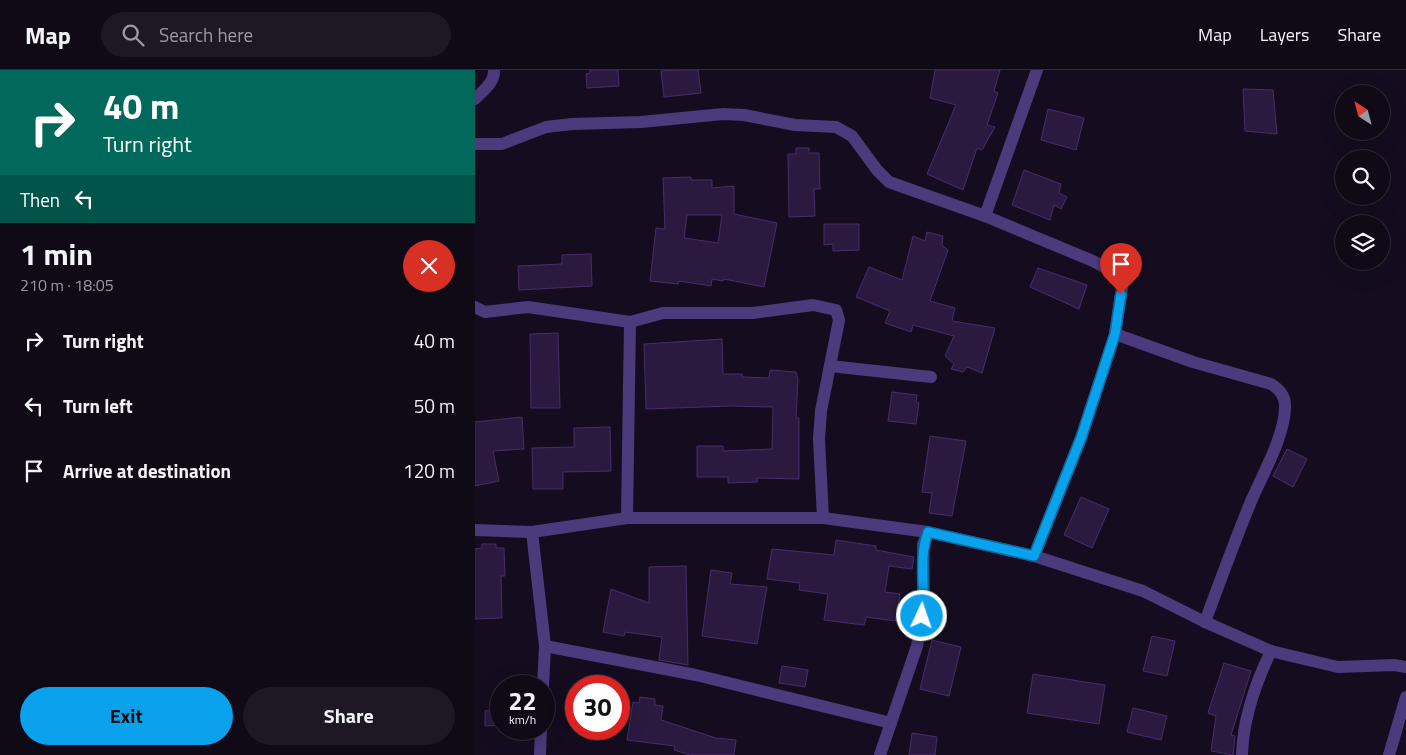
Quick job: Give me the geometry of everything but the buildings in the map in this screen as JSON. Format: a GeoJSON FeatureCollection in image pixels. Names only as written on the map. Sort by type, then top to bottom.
{"type":"FeatureCollection","features":[{"type":"Feature","properties":{"kind":"street"},"geometry":{"type":"LineString","coordinates":[[475,99],[495,76],[494,70]]}},
{"type":"Feature","properties":{"kind":"street"},"geometry":{"type":"LineString","coordinates":[[985,216],[1037,70]]}},
{"type":"Feature","properties":{"kind":"street"},"geometry":{"type":"LineString","coordinates":[[475,144],[502,144],[546,127],[572,124],[641,122],[723,114],[745,115],[795,125],[836,127],[852,136],[877,170],[889,182],[985,216],[1115,273],[1122,288],[1115,334],[1081,438],[1034,556]]}},
{"type":"Feature","properties":{"kind":"street"},"geometry":{"type":"LineString","coordinates":[[475,307],[485,312],[527,307],[630,322],[663,313],[753,312],[813,305],[831,308],[839,316],[819,439],[823,518]]}},
{"type":"Feature","properties":{"kind":"street"},"geometry":{"type":"LineString","coordinates":[[627,518],[630,322]]}},
{"type":"Feature","properties":{"kind":"street"},"geometry":{"type":"LineString","coordinates":[[1115,334],[1201,365],[1271,384],[1284,397],[1284,414],[1276,442],[1235,541],[1205,622]]}},
{"type":"Feature","properties":{"kind":"street"},"geometry":{"type":"LineString","coordinates":[[830,366],[931,376]]}},
{"type":"Feature","properties":{"kind":"street"},"geometry":{"type":"LineString","coordinates":[[475,530],[532,532],[627,518],[823,518],[928,532],[1034,556],[1143,591],[1205,622],[1271,651],[1338,667],[1394,665],[1406,668]]}},
{"type":"Feature","properties":{"kind":"street"},"geometry":{"type":"LineString","coordinates":[[532,532],[545,646],[544,675]]}},
{"type":"Feature","properties":{"kind":"street"},"geometry":{"type":"LineString","coordinates":[[880,755],[917,646],[924,601],[923,544],[928,532]]}},
{"type":"Feature","properties":{"kind":"street"},"geometry":{"type":"LineString","coordinates":[[545,646],[696,675],[891,722]]}},
{"type":"Feature","properties":{"kind":"street"},"geometry":{"type":"LineString","coordinates":[[1242,755],[1243,732],[1247,715],[1271,651]]}},
{"type":"Feature","properties":{"kind":"street"},"geometry":{"type":"LineString","coordinates":[[1389,755],[1406,697]]}},
{"type":"Feature","properties":{"kind":"street"},"geometry":{"type":"LineString","coordinates":[[540,755],[541,740]]}},
{"type":"Feature","properties":{"kind":"route"},"geometry":{"type":"LineString","coordinates":[[922,616],[924,601],[923,544],[928,532],[959,537],[984,545],[1034,556],[1081,438],[1115,334],[1121,294]]}}]}
